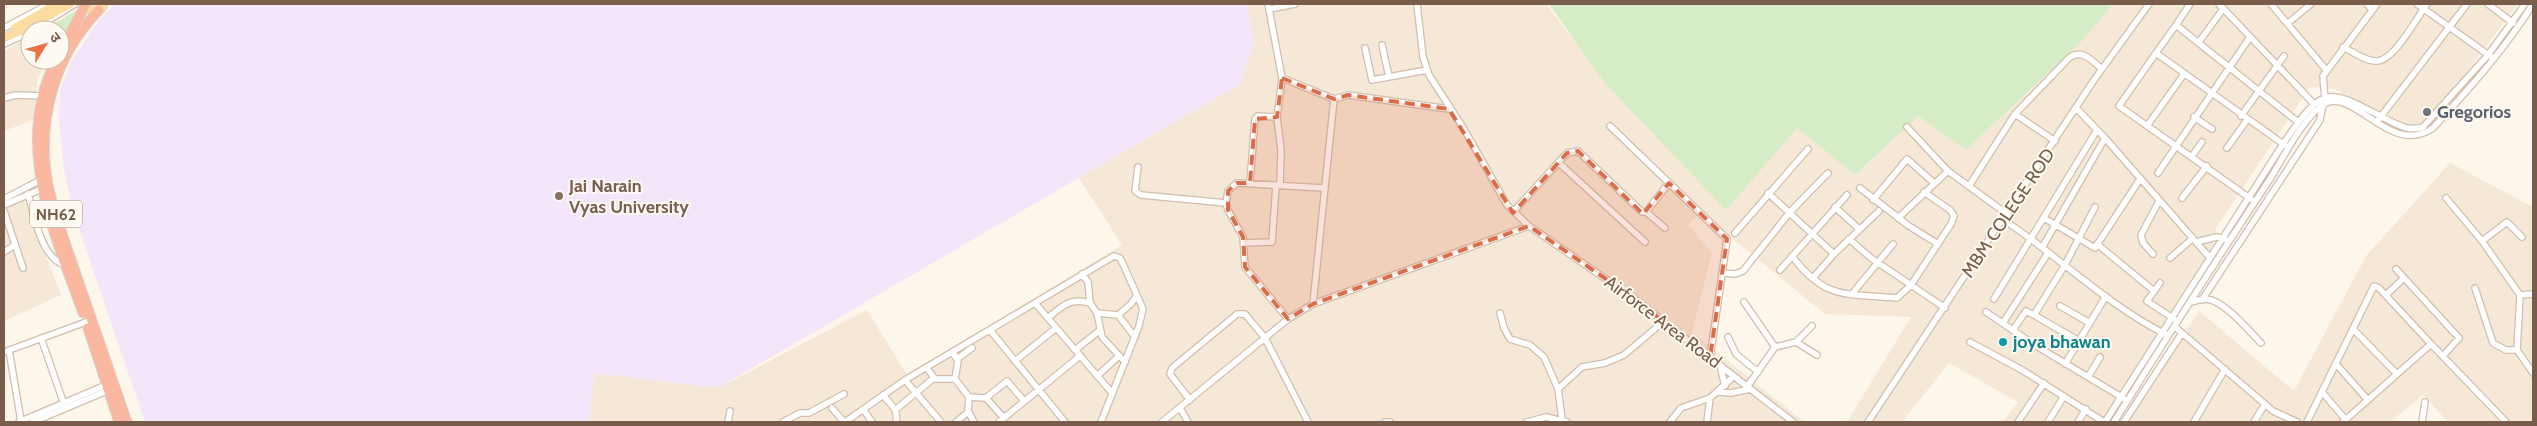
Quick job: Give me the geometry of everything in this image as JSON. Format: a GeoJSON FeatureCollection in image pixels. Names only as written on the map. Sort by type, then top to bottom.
{"type":"FeatureCollection","features":[{"type":"Feature","properties":{"kind":"highway","name":"NH62"},"geometry":{"type":"LineString","coordinates":[[70,34],[86,4]]}},
{"type":"Feature","properties":{"kind":"highway","name":"NH62"},"geometry":{"type":"LineString","coordinates":[[102,7],[72,46],[54,84],[45,129],[44,183],[126,422]]}},
{"type":"Feature","properties":{"kind":"highway","name":"NH62"},"geometry":{"type":"LineString","coordinates":[[52,70],[43,96],[37,134],[44,183],[66,266],[119,422]]}},
{"type":"Feature","properties":{"kind":"main road","name":"NH62"},"geometry":{"type":"LineString","coordinates":[[86,4],[91,10],[102,7]]}},
{"type":"Feature","properties":{"kind":"main road"},"geometry":{"type":"LineString","coordinates":[[4,32],[21,26],[63,5]]}},
{"type":"Feature","properties":{"kind":"main road"},"geometry":{"type":"LineString","coordinates":[[5,44],[22,30],[63,5]]}},
{"type":"Feature","properties":{"kind":"street"},"geometry":{"type":"LineString","coordinates":[[4,28],[49,4]]}},
{"type":"Feature","properties":{"kind":"street"},"geometry":{"type":"LineString","coordinates":[[50,20],[75,4]]}},
{"type":"Feature","properties":{"kind":"street"},"geometry":{"type":"LineString","coordinates":[[1244,243],[1272,242],[1281,150],[1277,117],[1282,78],[1269,6],[1294,4]]}},
{"type":"Feature","properties":{"kind":"street"},"geometry":{"type":"LineString","coordinates":[[1365,48],[1370,79],[1375,80],[1426,70],[1417,4]]}},
{"type":"Feature","properties":{"kind":"street","name":"MBM COLEGE ROD"},"geometry":{"type":"LineString","coordinates":[[1868,422],[2102,69],[2148,4]]}},
{"type":"Feature","properties":{"kind":"street"},"geometry":{"type":"LineString","coordinates":[[2190,4],[2119,106],[2207,166],[2252,200]]}},
{"type":"Feature","properties":{"kind":"street"},"geometry":{"type":"LineString","coordinates":[[2271,4],[2327,71]]}},
{"type":"Feature","properties":{"kind":"street"},"geometry":{"type":"LineString","coordinates":[[2288,23],[2311,4]]}},
{"type":"Feature","properties":{"kind":"street"},"geometry":{"type":"LineString","coordinates":[[2367,4],[2372,10]]}},
{"type":"Feature","properties":{"kind":"street"},"geometry":{"type":"LineString","coordinates":[[2202,300],[2320,120],[2324,102],[2322,82],[2327,71],[2343,47],[2377,4]]}},
{"type":"Feature","properties":{"kind":"street"},"geometry":{"type":"LineString","coordinates":[[2418,4],[2425,6],[2494,59]]}},
{"type":"Feature","properties":{"kind":"street"},"geometry":{"type":"LineString","coordinates":[[2377,123],[2467,4]]}},
{"type":"Feature","properties":{"kind":"street"},"geometry":{"type":"LineString","coordinates":[[2488,4],[2513,23]]}},
{"type":"Feature","properties":{"kind":"street"},"geometry":{"type":"LineString","coordinates":[[2252,200],[2283,144],[2298,122],[2314,104],[2341,97],[2408,129],[2423,127],[2488,55],[2525,4]]}},
{"type":"Feature","properties":{"kind":"street"},"geometry":{"type":"LineString","coordinates":[[2324,102],[2342,103],[2405,136],[2424,134],[2433,128],[2494,59],[2519,27],[2533,4]]}},
{"type":"Feature","properties":{"kind":"street"},"geometry":{"type":"LineString","coordinates":[[2199,42],[2221,6],[2314,104]]}},
{"type":"Feature","properties":{"kind":"street"},"geometry":{"type":"LineString","coordinates":[[2343,47],[2367,60],[2382,61],[2391,55],[2425,6]]}},
{"type":"Feature","properties":{"kind":"street"},"geometry":{"type":"LineString","coordinates":[[2176,24],[2298,122]]}},
{"type":"Feature","properties":{"kind":"street"},"geometry":{"type":"LineString","coordinates":[[5,44],[20,37]]}},
{"type":"Feature","properties":{"kind":"street"},"geometry":{"type":"LineString","coordinates":[[2158,173],[2194,117],[2250,38]]}},
{"type":"Feature","properties":{"kind":"street"},"geometry":{"type":"LineString","coordinates":[[1382,45],[1389,77]]}},
{"type":"Feature","properties":{"kind":"street"},"geometry":{"type":"LineString","coordinates":[[1969,186],[2015,114],[2051,74],[2076,53],[2082,54],[2102,69]]}},
{"type":"Feature","properties":{"kind":"street"},"geometry":{"type":"LineString","coordinates":[[2156,53],[2241,116],[2289,148]]}},
{"type":"Feature","properties":{"kind":"street"},"geometry":{"type":"LineString","coordinates":[[2241,116],[2284,56]]}},
{"type":"Feature","properties":{"kind":"street","name":"Airforce Area Road"},"geometry":{"type":"LineString","coordinates":[[1426,70],[1449,109],[1464,129],[1502,196],[1529,226],[1624,291],[1793,422]]}},
{"type":"Feature","properties":{"kind":"street"},"geometry":{"type":"LineString","coordinates":[[2147,126],[2184,74]]}},
{"type":"Feature","properties":{"kind":"street"},"geometry":{"type":"LineString","coordinates":[[1282,78],[1334,99],[1348,95],[1449,109]]}},
{"type":"Feature","properties":{"kind":"street"},"geometry":{"type":"LineString","coordinates":[[4,98],[16,95],[43,96]]}},
{"type":"Feature","properties":{"kind":"street"},"geometry":{"type":"LineString","coordinates":[[1313,304],[1334,99]]}},
{"type":"Feature","properties":{"kind":"street"},"geometry":{"type":"LineString","coordinates":[[2114,422],[2252,200],[2307,122],[2324,102]]}},
{"type":"Feature","properties":{"kind":"street"},"geometry":{"type":"LineString","coordinates":[[2076,108],[2105,138],[2210,258]]}},
{"type":"Feature","properties":{"kind":"street"},"geometry":{"type":"LineString","coordinates":[[2015,114],[2055,141]]}},
{"type":"Feature","properties":{"kind":"street"},"geometry":{"type":"LineString","coordinates":[[1250,183],[1255,119],[1258,116],[1277,117]]}},
{"type":"Feature","properties":{"kind":"street"},"geometry":{"type":"LineString","coordinates":[[2194,117],[2212,129]]}},
{"type":"Feature","properties":{"kind":"street"},"geometry":{"type":"LineString","coordinates":[[2227,148],[2247,120]]}},
{"type":"Feature","properties":{"kind":"street"},"geometry":{"type":"LineString","coordinates":[[1610,126],[1727,239],[1710,358]]}},
{"type":"Feature","properties":{"kind":"street"},"geometry":{"type":"LineString","coordinates":[[1907,127],[1948,171],[2043,246],[2048,253],[2106,296],[2169,336]]}},
{"type":"Feature","properties":{"kind":"street"},"geometry":{"type":"LineString","coordinates":[[1994,299],[2097,130]]}},
{"type":"Feature","properties":{"kind":"street"},"geometry":{"type":"LineString","coordinates":[[2043,246],[2105,138]]}},
{"type":"Feature","properties":{"kind":"street"},"geometry":{"type":"LineString","coordinates":[[2192,156],[2202,142]]}},
{"type":"Feature","properties":{"kind":"street"},"geometry":{"type":"LineString","coordinates":[[1735,233],[1768,192],[1808,149]]}},
{"type":"Feature","properties":{"kind":"street"},"geometry":{"type":"LineString","coordinates":[[1514,211],[1567,153],[1578,151],[1639,210],[1646,212],[1665,228]]}},
{"type":"Feature","properties":{"kind":"street"},"geometry":{"type":"LineString","coordinates":[[1874,200],[1907,159],[1934,183]]}},
{"type":"Feature","properties":{"kind":"street"},"geometry":{"type":"LineString","coordinates":[[1558,163],[1645,242]]}},
{"type":"Feature","properties":{"kind":"street"},"geometry":{"type":"LineString","coordinates":[[2279,164],[2286,170]]}},
{"type":"Feature","properties":{"kind":"street"},"geometry":{"type":"LineString","coordinates":[[2182,198],[2207,166]]}},
{"type":"Feature","properties":{"kind":"street"},"geometry":{"type":"LineString","coordinates":[[1138,167],[1136,191],[1141,195],[1226,203]]}},
{"type":"Feature","properties":{"kind":"street"},"geometry":{"type":"LineString","coordinates":[[1898,218],[1948,171]]}},
{"type":"Feature","properties":{"kind":"street"},"geometry":{"type":"LineString","coordinates":[[1723,273],[1735,274],[1743,271],[1790,212],[1828,173]]}},
{"type":"Feature","properties":{"kind":"street"},"geometry":{"type":"LineString","coordinates":[[2044,218],[2095,248],[2140,180]]}},
{"type":"Feature","properties":{"kind":"street"},"geometry":{"type":"LineString","coordinates":[[4,205],[28,194],[44,183]]}},
{"type":"Feature","properties":{"kind":"street"},"geometry":{"type":"LineString","coordinates":[[4,199],[44,183]]}},
{"type":"Feature","properties":{"kind":"street"},"geometry":{"type":"LineString","coordinates":[[1288,319],[1245,267],[1244,243],[1226,203],[1231,187],[1238,183],[1324,188]]}},
{"type":"Feature","properties":{"kind":"street"},"geometry":{"type":"LineString","coordinates":[[1646,212],[1669,184]]}},
{"type":"Feature","properties":{"kind":"street"},"geometry":{"type":"LineString","coordinates":[[1860,188],[1898,218],[1938,244]]}},
{"type":"Feature","properties":{"kind":"street"},"geometry":{"type":"LineString","coordinates":[[1768,192],[1834,254]]}},
{"type":"Feature","properties":{"kind":"street"},"geometry":{"type":"LineString","coordinates":[[1792,256],[1803,270],[1830,291],[1897,298],[1911,285],[1954,216],[1950,210],[1924,192]]}},
{"type":"Feature","properties":{"kind":"street"},"geometry":{"type":"LineString","coordinates":[[28,194],[49,253],[58,264],[66,266]]}},
{"type":"Feature","properties":{"kind":"street"},"geometry":{"type":"LineString","coordinates":[[1780,270],[1835,206],[1847,195]]}},
{"type":"Feature","properties":{"kind":"street"},"geometry":{"type":"LineString","coordinates":[[2446,198],[2482,242],[2520,295],[2517,350],[2533,373]]}},
{"type":"Feature","properties":{"kind":"street"},"geometry":{"type":"LineString","coordinates":[[2152,254],[2143,243],[2141,235],[2160,201]]}},
{"type":"Feature","properties":{"kind":"street"},"geometry":{"type":"LineString","coordinates":[[1835,206],[1859,229]]}},
{"type":"Feature","properties":{"kind":"street"},"geometry":{"type":"LineString","coordinates":[[2034,315],[2065,265],[2095,207]]}},
{"type":"Feature","properties":{"kind":"street"},"geometry":{"type":"LineString","coordinates":[[4,211],[23,268]]}},
{"type":"Feature","properties":{"kind":"street"},"geometry":{"type":"LineString","coordinates":[[1813,278],[1834,254],[1879,211]]}},
{"type":"Feature","properties":{"kind":"street"},"geometry":{"type":"LineString","coordinates":[[2482,242],[2507,222],[2522,237]]}},
{"type":"Feature","properties":{"kind":"street"},"geometry":{"type":"LineString","coordinates":[[1162,422],[1288,319],[1313,304],[1529,226]]}},
{"type":"Feature","properties":{"kind":"street"},"geometry":{"type":"LineString","coordinates":[[2170,258],[2194,240],[2213,237],[2226,240]]}},
{"type":"Feature","properties":{"kind":"street"},"geometry":{"type":"LineString","coordinates":[[1849,239],[1877,262],[1945,308]]}},
{"type":"Feature","properties":{"kind":"street"},"geometry":{"type":"LineString","coordinates":[[1970,342],[2044,383],[2105,422],[2210,258],[2226,240]]}},
{"type":"Feature","properties":{"kind":"street"},"geometry":{"type":"LineString","coordinates":[[4,252],[15,244]]}},
{"type":"Feature","properties":{"kind":"street"},"geometry":{"type":"LineString","coordinates":[[1852,294],[1893,244]]}},
{"type":"Feature","properties":{"kind":"street"},"geometry":{"type":"LineString","coordinates":[[2097,244],[2154,291]]}},
{"type":"Feature","properties":{"kind":"street"},"geometry":{"type":"LineString","coordinates":[[2003,323],[2048,253]]}},
{"type":"Feature","properties":{"kind":"street"},"geometry":{"type":"LineString","coordinates":[[832,408],[845,422],[905,380],[1114,256],[1120,258],[1143,308],[1135,337],[1100,422]]}},
{"type":"Feature","properties":{"kind":"street"},"geometry":{"type":"LineString","coordinates":[[2396,269],[2459,338],[2443,356]]}},
{"type":"Feature","properties":{"kind":"street"},"geometry":{"type":"LineString","coordinates":[[1082,274],[1089,284],[1090,302],[1097,313],[1100,331],[1124,362]]}},
{"type":"Feature","properties":{"kind":"street"},"geometry":{"type":"LineString","coordinates":[[2386,295],[2404,278]]}},
{"type":"Feature","properties":{"kind":"street"},"geometry":{"type":"LineString","coordinates":[[2160,283],[2148,298],[2148,303],[2172,318],[2182,334],[2273,411],[2297,422]]}},
{"type":"Feature","properties":{"kind":"street"},"geometry":{"type":"LineString","coordinates":[[2307,422],[2371,288],[2377,286],[2506,422]]}},
{"type":"Feature","properties":{"kind":"street"},"geometry":{"type":"LineString","coordinates":[[2474,288],[2492,343],[2506,350],[2517,350]]}},
{"type":"Feature","properties":{"kind":"street"},"geometry":{"type":"LineString","coordinates":[[2520,295],[2533,294]]}},
{"type":"Feature","properties":{"kind":"street"},"geometry":{"type":"LineString","coordinates":[[1097,313],[1118,314],[1131,304],[1137,295]]}},
{"type":"Feature","properties":{"kind":"street"},"geometry":{"type":"LineString","coordinates":[[2066,364],[2106,296]]}},
{"type":"Feature","properties":{"kind":"street"},"geometry":{"type":"LineString","coordinates":[[1048,318],[1075,299],[1090,302]]}},
{"type":"Feature","properties":{"kind":"street"},"geometry":{"type":"LineString","coordinates":[[2190,302],[2213,301],[2229,312],[2261,344]]}},
{"type":"Feature","properties":{"kind":"street"},"geometry":{"type":"LineString","coordinates":[[1744,302],[1775,346]]}},
{"type":"Feature","properties":{"kind":"street"},"geometry":{"type":"LineString","coordinates":[[1035,303],[1112,394]]}},
{"type":"Feature","properties":{"kind":"street"},"geometry":{"type":"LineString","coordinates":[[2060,306],[2090,323]]}},
{"type":"Feature","properties":{"kind":"street"},"geometry":{"type":"LineString","coordinates":[[2013,330],[2026,311],[2079,341]]}},
{"type":"Feature","properties":{"kind":"street"},"geometry":{"type":"LineString","coordinates":[[1986,312],[2133,406]]}},
{"type":"Feature","properties":{"kind":"street"},"geometry":{"type":"LineString","coordinates":[[1500,313],[1504,328],[1510,339],[1530,345],[1544,357],[1554,376],[1558,389],[1564,421],[1546,417],[1527,422]]}},
{"type":"Feature","properties":{"kind":"street"},"geometry":{"type":"LineString","coordinates":[[1118,314],[1135,337]]}},
{"type":"Feature","properties":{"kind":"street"},"geometry":{"type":"LineString","coordinates":[[1190,400],[1170,374],[1172,368],[1237,314],[1244,314],[1265,338],[1308,422]]}},
{"type":"Feature","properties":{"kind":"street"},"geometry":{"type":"LineString","coordinates":[[86,322],[7,351],[20,422],[108,388]]}},
{"type":"Feature","properties":{"kind":"street"},"geometry":{"type":"LineString","coordinates":[[1558,389],[1582,367],[1605,363],[1624,355],[1664,322]]}},
{"type":"Feature","properties":{"kind":"street"},"geometry":{"type":"LineString","coordinates":[[1718,392],[1731,393],[1748,388],[1775,346],[1796,342],[1812,326]]}},
{"type":"Feature","properties":{"kind":"street"},"geometry":{"type":"LineString","coordinates":[[1015,361],[1056,328]]}},
{"type":"Feature","properties":{"kind":"street"},"geometry":{"type":"LineString","coordinates":[[2353,329],[2397,374]]}},
{"type":"Feature","properties":{"kind":"street"},"geometry":{"type":"LineString","coordinates":[[990,330],[1065,422]]}},
{"type":"Feature","properties":{"kind":"street"},"geometry":{"type":"LineString","coordinates":[[1075,350],[1100,331]]}},
{"type":"Feature","properties":{"kind":"street"},"geometry":{"type":"LineString","coordinates":[[2124,422],[2182,334]]}},
{"type":"Feature","properties":{"kind":"street"},"geometry":{"type":"LineString","coordinates":[[42,338],[64,404]]}},
{"type":"Feature","properties":{"kind":"street"},"geometry":{"type":"LineString","coordinates":[[1728,338],[1736,354],[1758,372]]}},
{"type":"Feature","properties":{"kind":"street"},"geometry":{"type":"LineString","coordinates":[[1796,342],[1817,355]]}},
{"type":"Feature","properties":{"kind":"street"},"geometry":{"type":"LineString","coordinates":[[2322,392],[2345,421],[2430,344]]}},
{"type":"Feature","properties":{"kind":"street"},"geometry":{"type":"LineString","coordinates":[[957,359],[972,348]]}},
{"type":"Feature","properties":{"kind":"street"},"geometry":{"type":"LineString","coordinates":[[953,353],[957,359],[955,379],[969,397],[968,412],[974,422]]}},
{"type":"Feature","properties":{"kind":"street"},"geometry":{"type":"LineString","coordinates":[[986,398],[1001,420],[1080,356]]}},
{"type":"Feature","properties":{"kind":"street"},"geometry":{"type":"LineString","coordinates":[[1097,376],[1119,356]]}},
{"type":"Feature","properties":{"kind":"street"},"geometry":{"type":"LineString","coordinates":[[2088,377],[2100,357]]}},
{"type":"Feature","properties":{"kind":"street"},"geometry":{"type":"LineString","coordinates":[[2336,364],[2368,400]]}},
{"type":"Feature","properties":{"kind":"street"},"geometry":{"type":"LineString","coordinates":[[1720,365],[1725,386]]}},
{"type":"Feature","properties":{"kind":"street"},"geometry":{"type":"LineString","coordinates":[[927,368],[934,378]]}},
{"type":"Feature","properties":{"kind":"street"},"geometry":{"type":"LineString","coordinates":[[2194,422],[2225,369]]}},
{"type":"Feature","properties":{"kind":"street"},"geometry":{"type":"LineString","coordinates":[[1670,422],[1685,405],[1710,398],[1734,376]]}},
{"type":"Feature","properties":{"kind":"street"},"geometry":{"type":"LineString","coordinates":[[895,410],[934,378],[955,379]]}},
{"type":"Feature","properties":{"kind":"street"},"geometry":{"type":"LineString","coordinates":[[905,380],[941,422]]}},
{"type":"Feature","properties":{"kind":"street"},"geometry":{"type":"LineString","coordinates":[[969,397],[986,398],[1007,381],[1024,401]]}},
{"type":"Feature","properties":{"kind":"street"},"geometry":{"type":"LineString","coordinates":[[2018,422],[2044,383]]}},
{"type":"Feature","properties":{"kind":"street"},"geometry":{"type":"LineString","coordinates":[[33,422],[108,388]]}},
{"type":"Feature","properties":{"kind":"street"},"geometry":{"type":"LineString","coordinates":[[783,422],[800,413],[809,413],[844,394]]}},
{"type":"Feature","properties":{"kind":"street"},"geometry":{"type":"LineString","coordinates":[[883,394],[898,415],[896,422]]}},
{"type":"Feature","properties":{"kind":"street"},"geometry":{"type":"LineString","coordinates":[[2048,422],[2064,396]]}},
{"type":"Feature","properties":{"kind":"street"},"geometry":{"type":"LineString","coordinates":[[1707,422],[1710,398]]}},
{"type":"Feature","properties":{"kind":"street"},"geometry":{"type":"LineString","coordinates":[[2422,422],[2425,402]]}},
{"type":"Feature","properties":{"kind":"street"},"geometry":{"type":"LineString","coordinates":[[2254,422],[2265,404]]}},
{"type":"Feature","properties":{"kind":"street"},"geometry":{"type":"LineString","coordinates":[[1180,408],[1188,422]]}},
{"type":"Feature","properties":{"kind":"street"},"geometry":{"type":"LineString","coordinates":[[863,409],[872,422]]}},
{"type":"Feature","properties":{"kind":"street"},"geometry":{"type":"LineString","coordinates":[[2078,422],[2086,409]]}},
{"type":"Feature","properties":{"kind":"street"},"geometry":{"type":"LineString","coordinates":[[728,422],[730,411]]}},
{"type":"Feature","properties":{"kind":"street"},"geometry":{"type":"LineString","coordinates":[[956,422],[968,412]]}},
{"type":"Feature","properties":{"kind":"street"},"geometry":{"type":"LineString","coordinates":[[1385,422],[1390,422]]}},
{"type":"Feature","properties":{"kind":"highlighted area"},"geometry":{"type":"Polygon","coordinates":[[[1282,78],[1334,99],[1348,95],[1449,109],[1513,213],[1567,153],[1578,151],[1643,214],[1669,183],[1727,239],[1710,358],[1632,297],[1529,226],[1313,304],[1288,319],[1245,267],[1243,237],[1228,210],[1228,191],[1237,183],[1250,183],[1255,119],[1277,117],[1282,78]]]}},
{"type":"Feature","properties":{"kind":"shaded area","name":"Jai Narain Vyas University"},"geometry":{"type":"Polygon","coordinates":[[[115,4],[1247,4],[1254,43],[1240,84],[718,388],[594,373],[589,422],[145,422],[74,214],[64,170],[59,118],[60,90],[68,70],[70,70],[71,62],[98,21],[115,4]]]}},
{"type":"Feature","properties":{"kind":"shaded area"},"geometry":{"type":"Polygon","coordinates":[[[1247,4],[1546,4],[1623,102],[1797,128],[1855,175],[1918,116],[1966,150],[2082,41],[2113,4],[2518,4],[2443,104],[2423,125],[2411,127],[2334,89],[2310,87],[2216,228],[2214,244],[2101,422],[2003,422],[2018,402],[1949,363],[1902,422],[1847,422],[1911,317],[1825,314],[1700,212],[1688,225],[1712,253],[1692,332],[1804,422],[589,422],[594,373],[718,388],[867,310],[907,375],[1122,245],[1079,178],[1240,84],[1254,43],[1247,4]]]}},
{"type":"Feature","properties":{"kind":"shaded area"},"geometry":{"type":"Polygon","coordinates":[[[20,42],[20,70],[42,70],[38,78],[33,120],[4,131],[4,51],[20,42]]]}},
{"type":"Feature","properties":{"kind":"shaded area"},"geometry":{"type":"Polygon","coordinates":[[[2450,163],[2533,207],[2533,422],[2448,422],[2423,395],[2390,422],[2125,422],[2199,311],[2294,391],[2366,256],[2450,163]]]}},
{"type":"Feature","properties":{"kind":"shaded area"},"geometry":{"type":"Polygon","coordinates":[[[23,198],[61,295],[4,321],[4,210],[23,198]]]}},
{"type":"Feature","properties":{"kind":"green space"},"geometry":{"type":"Polygon","coordinates":[[[1549,4],[2113,4],[2082,41],[1966,150],[1918,116],[1855,175],[1797,128],[1726,210],[1604,82],[1549,4]]]}},
{"type":"Feature","properties":{"kind":"green space"},"geometry":{"type":"Polygon","coordinates":[[[79,9],[70,26],[70,20],[60,20],[79,9]]]}},
{"type":"Feature","properties":{"kind":"place","name":"Gregorios"},"geometry":{"type":"Point","coordinates":[2427,112]}},
{"type":"Feature","properties":{"kind":"place","name":"Jai Narain Vyas University"},"geometry":{"type":"Point","coordinates":[559,196]}},
{"type":"Feature","properties":{"kind":"place","name":"joya bhawan"},"geometry":{"type":"Point","coordinates":[2003,342]}}]}
